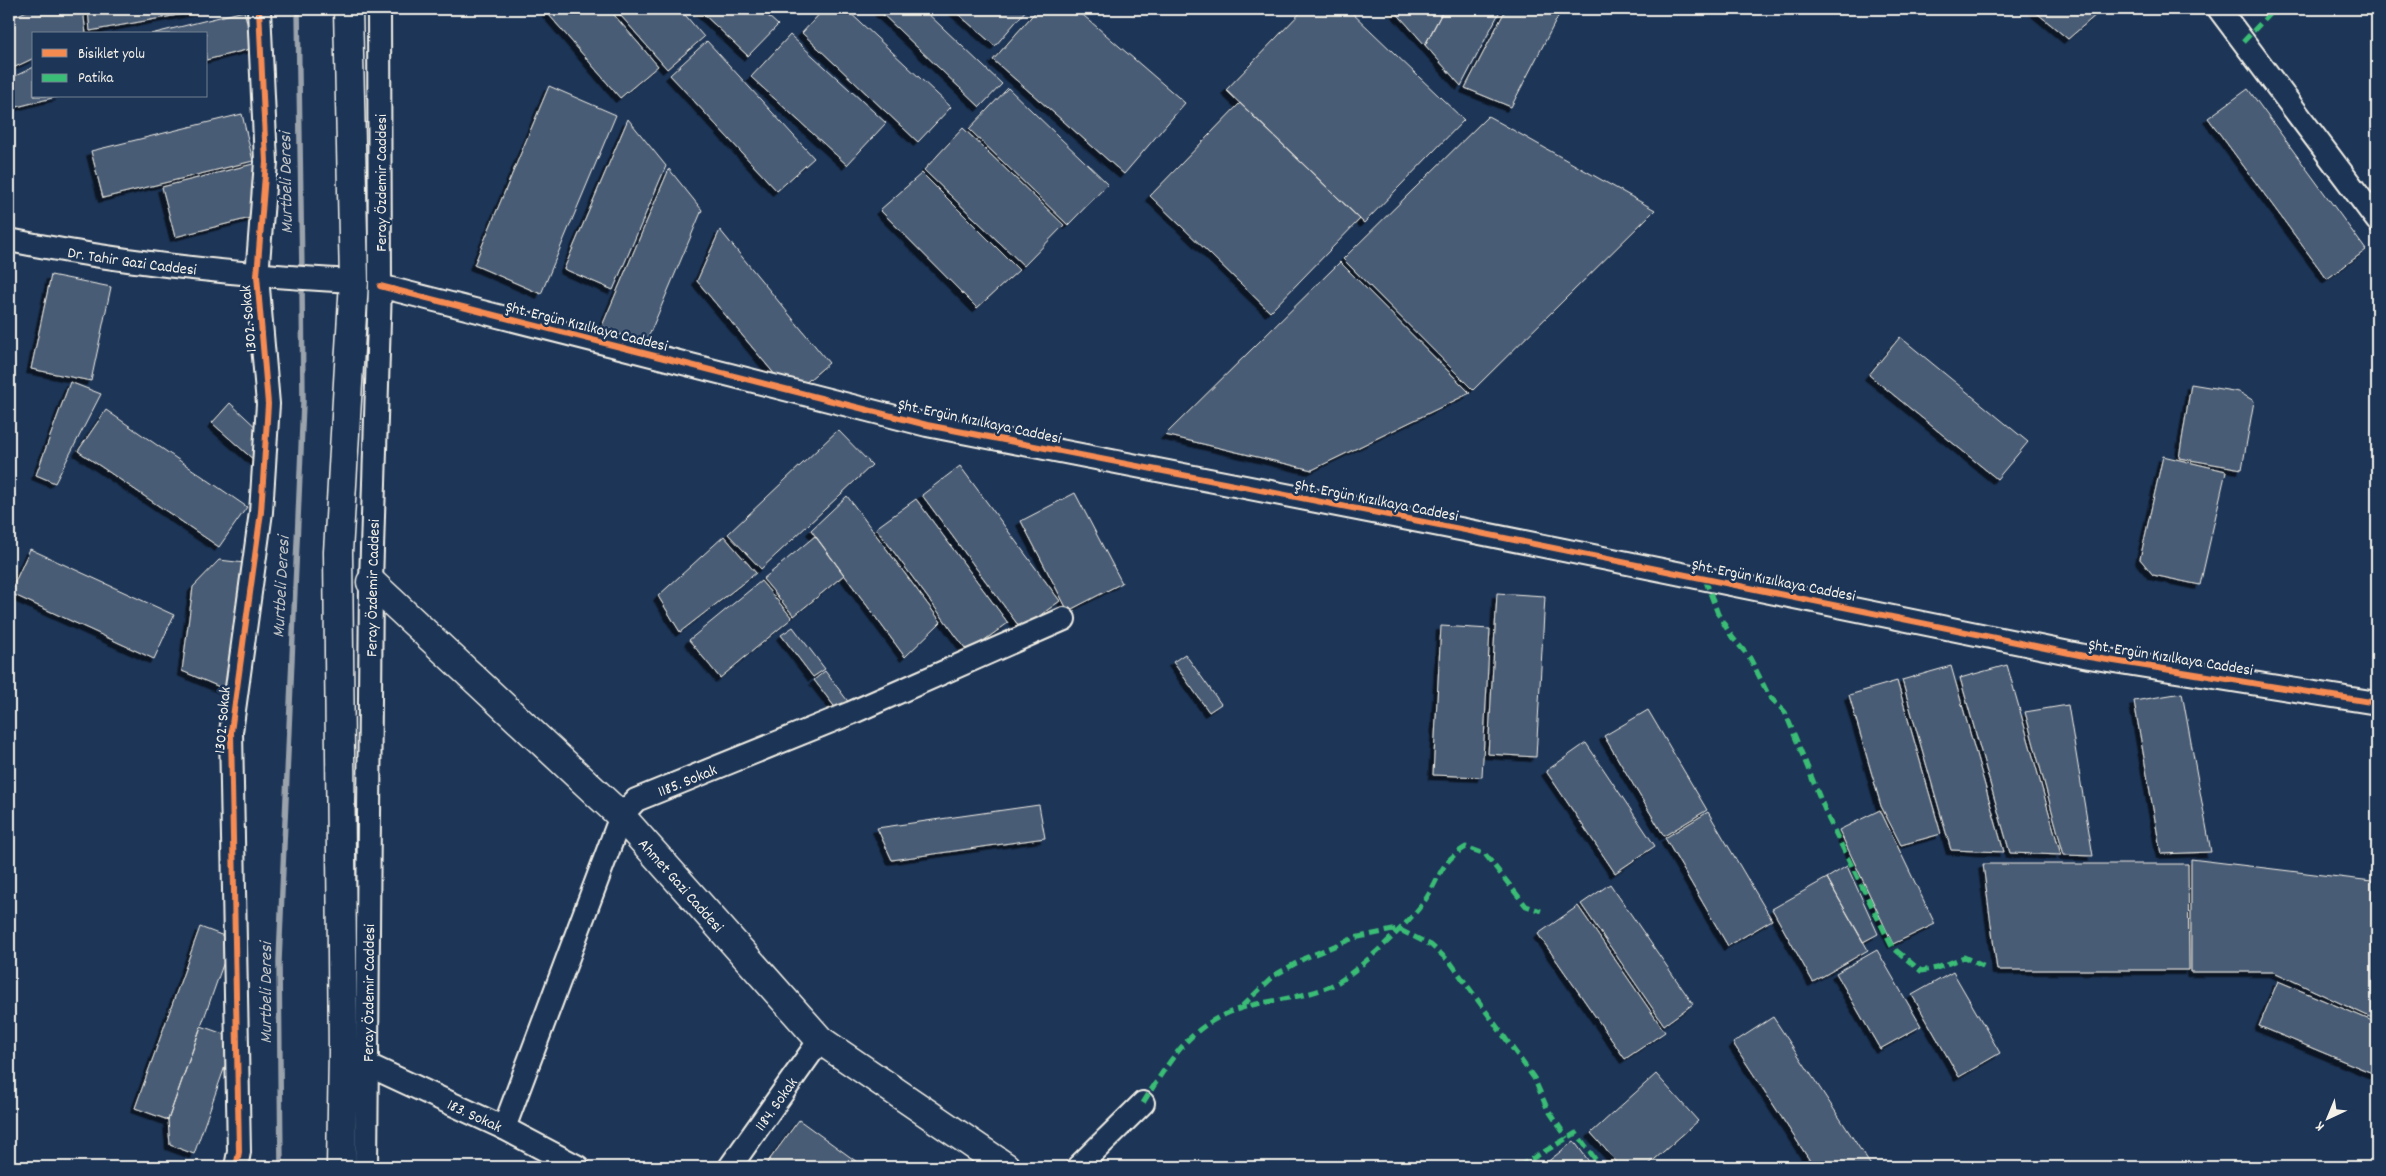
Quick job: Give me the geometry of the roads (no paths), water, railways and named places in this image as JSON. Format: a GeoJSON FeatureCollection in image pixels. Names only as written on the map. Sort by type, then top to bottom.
{"type":"FeatureCollection","features":[{"type":"Feature","properties":{"kind":"street","name":"1302. Sokak"},"geometry":{"type":"LineString","coordinates":[[236,1167],[239,1152],[231,732],[261,512],[268,404],[256,276],[266,162],[259,9]]}},
{"type":"Feature","properties":{"kind":"street"},"geometry":{"type":"LineString","coordinates":[[341,1167],[343,1052],[338,552],[367,284],[350,123],[348,9]]}},
{"type":"Feature","properties":{"kind":"street","name":"Feray Özdemir Caddesi"},"geometry":{"type":"LineString","coordinates":[[366,1167],[371,582],[367,284],[380,127],[380,9]]}},
{"type":"Feature","properties":{"kind":"street"},"geometry":{"type":"LineString","coordinates":[[2218,9],[2377,220]]}},
{"type":"Feature","properties":{"kind":"street"},"geometry":{"type":"LineString","coordinates":[[350,123],[380,127]]}},
{"type":"Feature","properties":{"kind":"street","name":"Dr. Tahir Gazi Caddesi"},"geometry":{"type":"LineString","coordinates":[[9,240],[85,255],[256,276],[318,279]]}},
{"type":"Feature","properties":{"kind":"street","name":"Şht. Ergün Kızılkaya Caddesi"},"geometry":{"type":"LineString","coordinates":[[318,279],[367,284],[927,425],[1465,530],[2089,657],[2377,703]]}},
{"type":"Feature","properties":{"kind":"street","name":"Ahmet Gazi Caddesi"},"geometry":{"type":"LineString","coordinates":[[371,582],[621,816],[820,1040],[1006,1167]]}},
{"type":"Feature","properties":{"kind":"street","name":"1185. Sokak"},"geometry":{"type":"LineString","coordinates":[[504,1128],[621,816],[636,800],[851,713],[1064,619]]}},
{"type":"Feature","properties":{"kind":"street","name":"1184. Sokak"},"geometry":{"type":"LineString","coordinates":[[730,1167],[820,1040]]}},
{"type":"Feature","properties":{"kind":"street","name":"183. Sokak"},"geometry":{"type":"LineString","coordinates":[[368,1065],[504,1128],[578,1167]]}},
{"type":"Feature","properties":{"kind":"street"},"geometry":{"type":"LineString","coordinates":[[1078,1167],[1144,1103]]}},
{"type":"Feature","properties":{"kind":"waterway","name":"Murtbeli Deresi"},"geometry":{"type":"LineString","coordinates":[[298,9],[302,274]]}},
{"type":"Feature","properties":{"kind":"waterway","name":"Murtbeli Deresi"},"geometry":{"type":"LineString","coordinates":[[281,1167],[279,961],[303,403],[302,283]]}}]}
